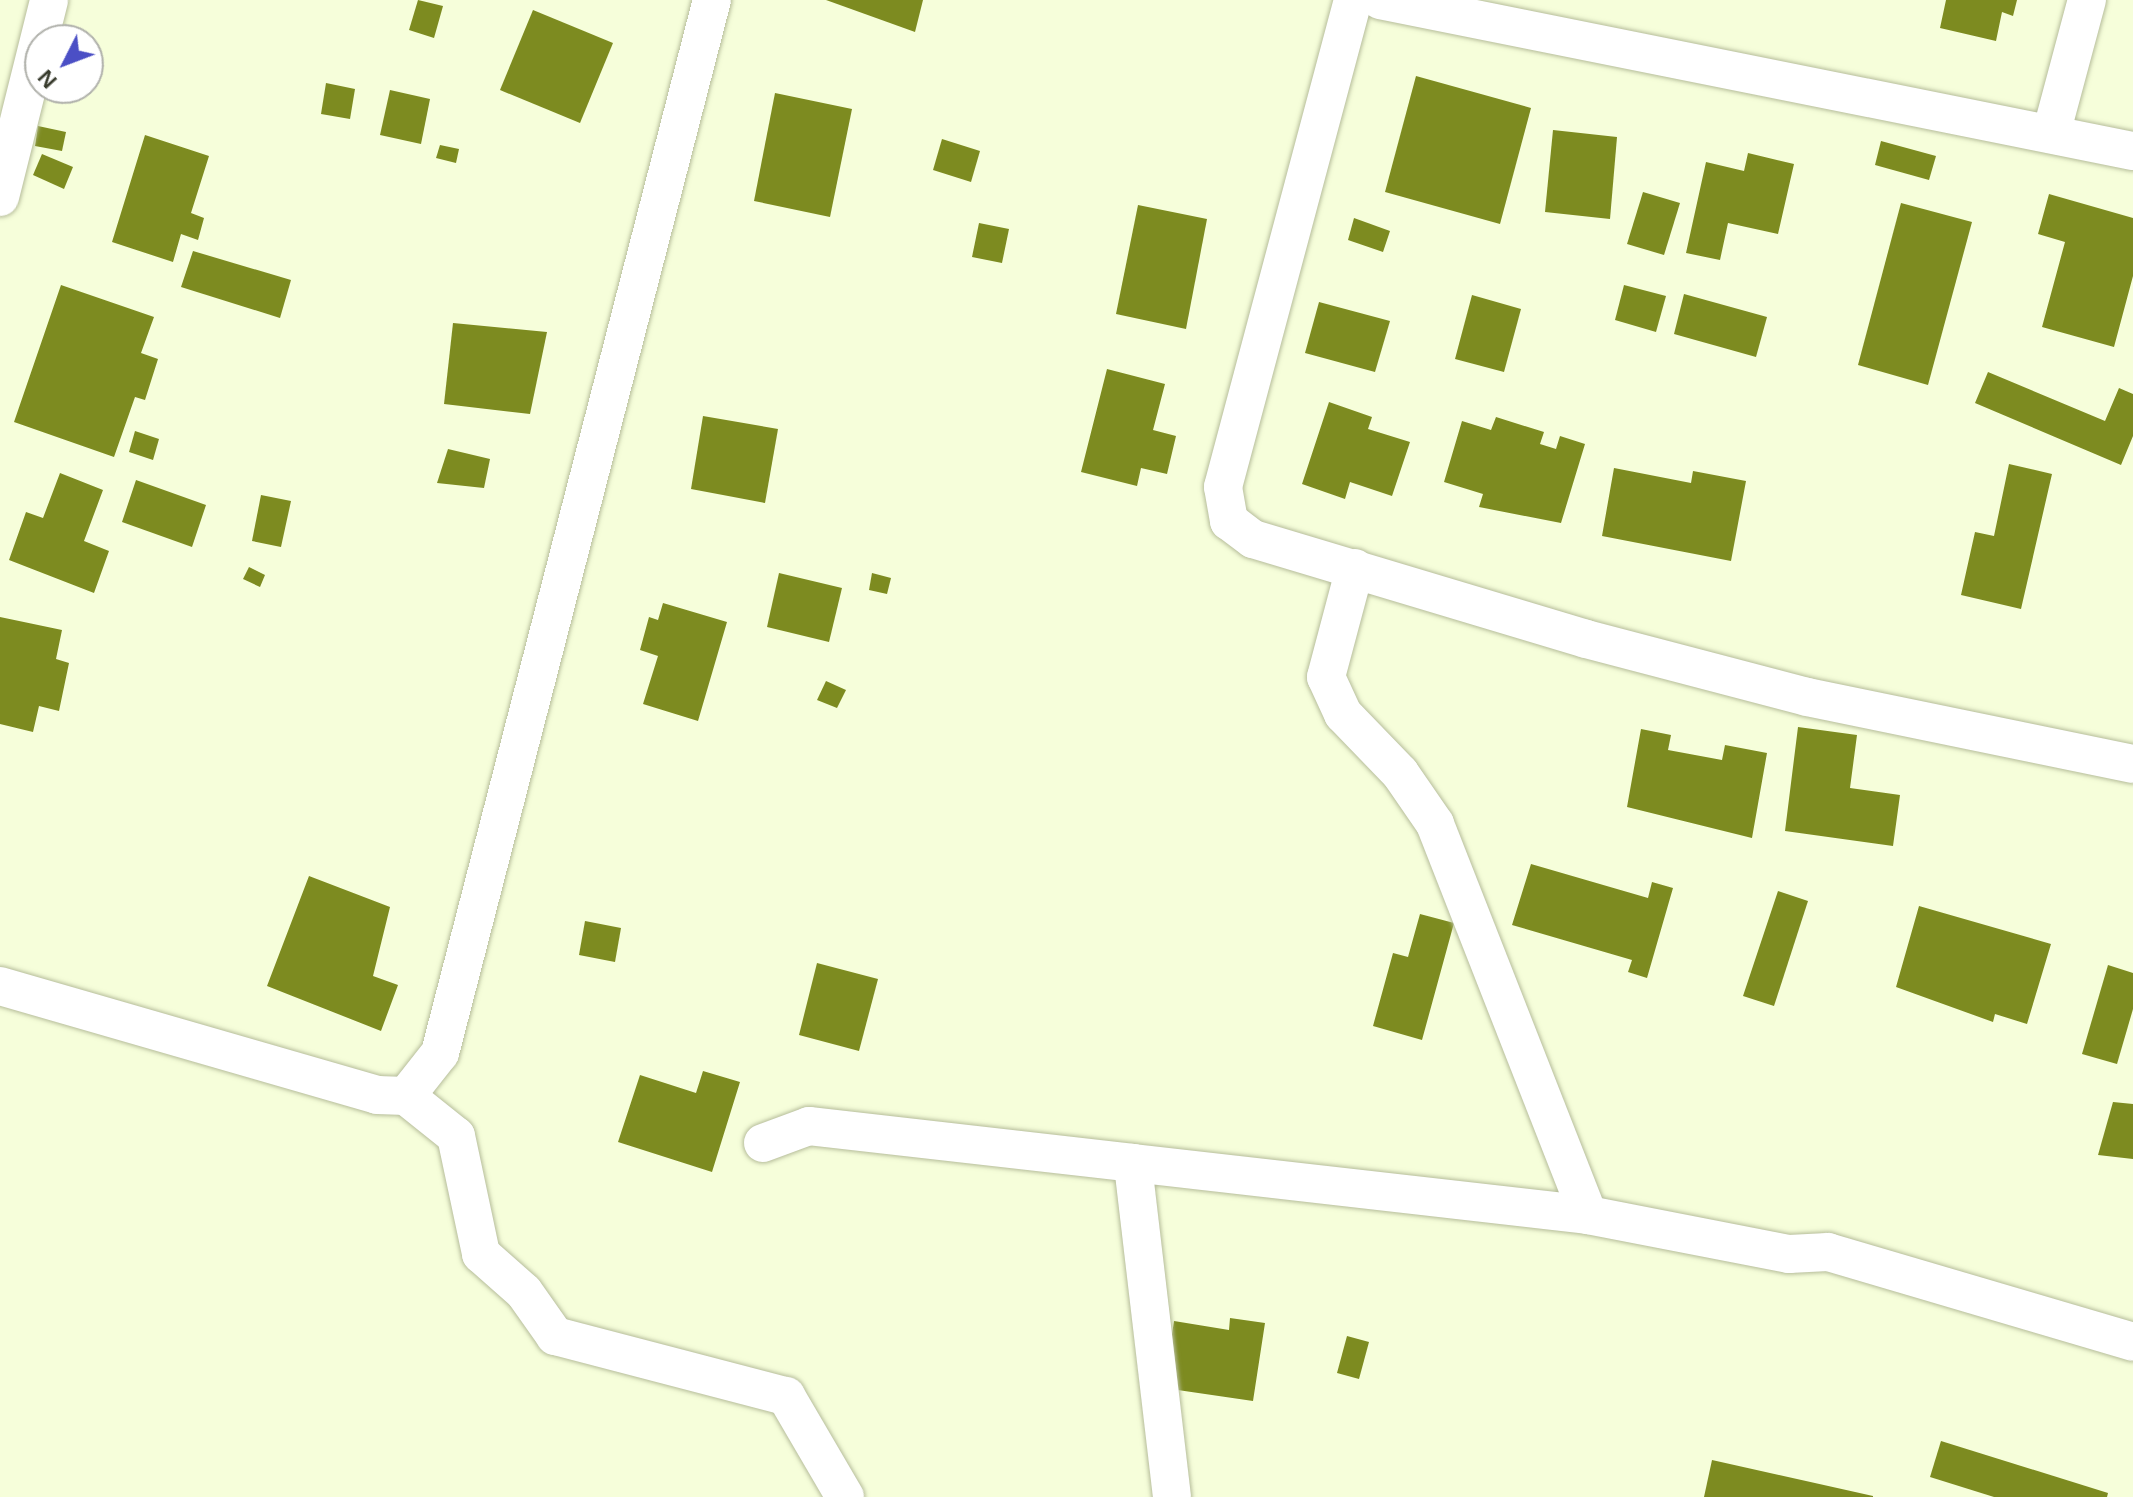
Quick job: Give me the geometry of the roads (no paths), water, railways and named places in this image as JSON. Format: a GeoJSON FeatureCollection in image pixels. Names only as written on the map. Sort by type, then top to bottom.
{"type":"FeatureCollection","features":[{"type":"Feature","properties":{"kind":"street"},"geometry":{"type":"LineString","coordinates":[[0,197],[49,0]]}},
{"type":"Feature","properties":{"kind":"street"},"geometry":{"type":"LineString","coordinates":[[406,1096],[440,1053],[712,0]]}},
{"type":"Feature","properties":{"kind":"street"},"geometry":{"type":"LineString","coordinates":[[1353,0],[1223,487],[1229,521],[1253,539],[1807,697],[2133,764]]}},
{"type":"Feature","properties":{"kind":"street"},"geometry":{"type":"LineString","coordinates":[[1380,0],[1480,9],[2133,151]]}},
{"type":"Feature","properties":{"kind":"street"},"geometry":{"type":"LineString","coordinates":[[2051,134],[2087,0]]}},
{"type":"Feature","properties":{"kind":"street"},"geometry":{"type":"LineString","coordinates":[[1355,568],[1326,677],[1343,714],[1400,773],[1435,824],[1588,1215]]}},
{"type":"Feature","properties":{"kind":"street"},"geometry":{"type":"LineString","coordinates":[[0,986],[377,1095],[406,1096],[456,1136],[481,1254],[524,1292],[555,1336],[786,1396],[845,1497]]}},
{"type":"Feature","properties":{"kind":"street"},"geometry":{"type":"LineString","coordinates":[[763,1143],[809,1126],[1588,1215],[1789,1254],[1851,1257],[2133,1342]]}},
{"type":"Feature","properties":{"kind":"street"},"geometry":{"type":"LineString","coordinates":[[1133,1163],[1172,1497]]}}]}
